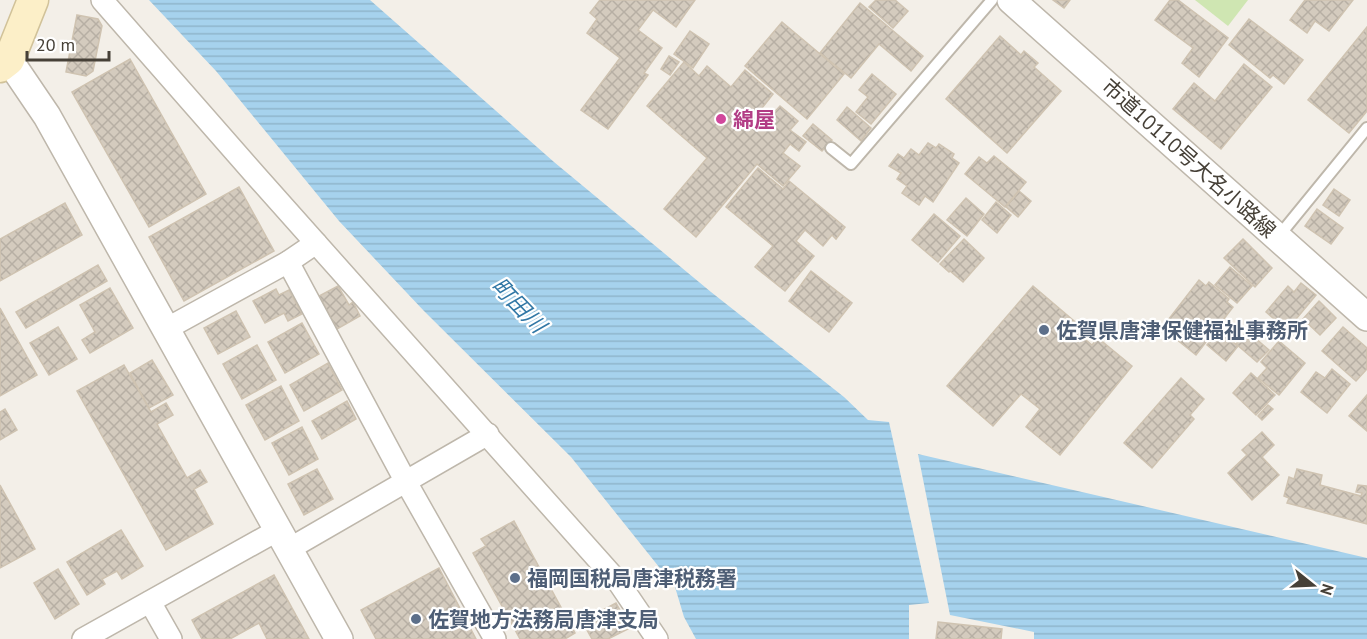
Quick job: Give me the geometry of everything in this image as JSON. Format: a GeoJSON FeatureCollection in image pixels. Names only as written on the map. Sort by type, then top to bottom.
{"type":"FeatureCollection","features":[{"type":"Feature","properties":{"kind":"main road"},"geometry":{"type":"LineString","coordinates":[[5,64],[33,0]]}},
{"type":"Feature","properties":{"kind":"street"},"geometry":{"type":"LineString","coordinates":[[102,0],[619,583],[657,639]]}},
{"type":"Feature","properties":{"kind":"street","name":"市道10110号大名小路線"},"geometry":{"type":"LineString","coordinates":[[1011,0],[1365,313]]}},
{"type":"Feature","properties":{"kind":"street"},"geometry":{"type":"LineString","coordinates":[[5,64],[47,116],[339,639]]}},
{"type":"Feature","properties":{"kind":"street"},"geometry":{"type":"LineString","coordinates":[[166,329],[288,262],[316,243]]}},
{"type":"Feature","properties":{"kind":"street"},"geometry":{"type":"LineString","coordinates":[[288,262],[406,482],[495,639]]}},
{"type":"Feature","properties":{"kind":"street"},"geometry":{"type":"LineString","coordinates":[[83,639],[150,602],[406,482],[488,434]]}},
{"type":"Feature","properties":{"kind":"street"},"geometry":{"type":"LineString","coordinates":[[150,602],[171,639]]}},
{"type":"Feature","properties":{"kind":"lane"},"geometry":{"type":"LineString","coordinates":[[831,147],[851,164],[992,0]]}},
{"type":"Feature","properties":{"kind":"lane"},"geometry":{"type":"LineString","coordinates":[[1278,237],[1367,128]]}},
{"type":"Feature","properties":{"kind":"green space"},"geometry":{"type":"Polygon","coordinates":[[[1195,0],[1248,0],[1228,26],[1195,0]]]}},
{"type":"Feature","properties":{"kind":"water","name":"町田川"},"geometry":{"type":"Polygon","coordinates":[[[149,0],[370,0],[554,162],[711,292],[844,397],[868,420],[889,422],[929,603],[909,605],[909,639],[696,639],[684,617],[675,587],[571,457],[424,311],[339,221],[216,71],[149,0]]]}},
{"type":"Feature","properties":{"kind":"water"},"geometry":{"type":"Polygon","coordinates":[[[918,454],[1367,558],[1367,639],[1034,639],[1034,632],[950,615],[918,454]]]}},
{"type":"Feature","properties":{"kind":"building"},"geometry":{"type":"Polygon","coordinates":[[[600,0],[695,0],[676,27],[653,10],[638,30],[662,48],[644,73],[648,75],[608,129],[581,110],[620,58],[587,33],[597,19],[590,13],[600,0]]]}},
{"type":"Feature","properties":{"kind":"building"},"geometry":{"type":"Polygon","coordinates":[[[876,0],[895,0],[908,11],[893,28],[869,7],[876,0]]]}},
{"type":"Feature","properties":{"kind":"building"},"geometry":{"type":"Polygon","coordinates":[[[1053,0],[1070,0],[1064,8],[1053,0]]]}},
{"type":"Feature","properties":{"kind":"building"},"geometry":{"type":"Polygon","coordinates":[[[1170,0],[1178,0],[1228,38],[1199,77],[1182,63],[1193,48],[1155,20],[1170,0]]]}},
{"type":"Feature","properties":{"kind":"building"},"geometry":{"type":"Polygon","coordinates":[[[1305,0],[1353,0],[1329,31],[1315,21],[1307,33],[1290,20],[1305,0]]]}},
{"type":"Feature","properties":{"kind":"building"},"geometry":{"type":"Polygon","coordinates":[[[860,3],[923,56],[911,71],[879,44],[851,78],[820,53],[860,3]]]}},
{"type":"Feature","properties":{"kind":"building"},"geometry":{"type":"Polygon","coordinates":[[[77,15],[98,19],[102,26],[93,71],[86,76],[66,72],[77,15]]]}},
{"type":"Feature","properties":{"kind":"building"},"geometry":{"type":"Polygon","coordinates":[[[1249,19],[1303,60],[1284,84],[1273,75],[1270,78],[1229,45],[1249,19]]]}},
{"type":"Feature","properties":{"kind":"building"},"geometry":{"type":"Polygon","coordinates":[[[782,22],[844,74],[807,119],[745,66],[782,22]]]}},
{"type":"Feature","properties":{"kind":"building"},"geometry":{"type":"Polygon","coordinates":[[[1367,27],[1367,111],[1349,133],[1308,100],[1367,27]]]}},
{"type":"Feature","properties":{"kind":"building"},"geometry":{"type":"Polygon","coordinates":[[[690,31],[709,44],[693,68],[674,54],[690,31]]]}},
{"type":"Feature","properties":{"kind":"building"},"geometry":{"type":"Polygon","coordinates":[[[1000,36],[1021,55],[1024,51],[1038,63],[1034,67],[1061,91],[1007,153],[946,99],[1000,36]]]}},
{"type":"Feature","properties":{"kind":"building"},"geometry":{"type":"Polygon","coordinates":[[[669,56],[679,62],[670,75],[661,69],[669,56]]]}},
{"type":"Feature","properties":{"kind":"building"},"geometry":{"type":"Polygon","coordinates":[[[130,59],[206,194],[149,227],[72,92],[130,59]]]}},
{"type":"Feature","properties":{"kind":"building"},"geometry":{"type":"Polygon","coordinates":[[[684,62],[699,76],[707,66],[731,87],[745,70],[773,94],[759,112],[768,119],[780,106],[798,121],[790,130],[806,142],[799,151],[790,144],[783,153],[800,166],[783,186],[757,164],[696,237],[664,209],[707,158],[647,106],[684,62]]]}},
{"type":"Feature","properties":{"kind":"building"},"geometry":{"type":"Polygon","coordinates":[[[1244,64],[1272,87],[1221,149],[1173,109],[1194,83],[1215,101],[1244,64]]]}},
{"type":"Feature","properties":{"kind":"building"},"geometry":{"type":"Polygon","coordinates":[[[872,74],[896,94],[871,124],[856,112],[868,97],[859,90],[872,74]]]}},
{"type":"Feature","properties":{"kind":"building"},"geometry":{"type":"Polygon","coordinates":[[[847,107],[871,128],[861,141],[837,120],[847,107]]]}},
{"type":"Feature","properties":{"kind":"building"},"geometry":{"type":"Polygon","coordinates":[[[813,124],[832,140],[822,151],[803,136],[813,124]]]}},
{"type":"Feature","properties":{"kind":"building"},"geometry":{"type":"Polygon","coordinates":[[[928,143],[936,148],[939,144],[954,154],[952,158],[959,163],[933,202],[925,196],[919,205],[902,193],[907,186],[897,179],[901,173],[889,166],[898,154],[904,158],[911,149],[919,155],[928,143]]]}},
{"type":"Feature","properties":{"kind":"building"},"geometry":{"type":"Polygon","coordinates":[[[994,156],[1026,182],[1005,207],[965,174],[979,157],[987,163],[994,156]]]}},
{"type":"Feature","properties":{"kind":"building"},"geometry":{"type":"Polygon","coordinates":[[[758,168],[783,189],[789,181],[845,227],[836,239],[832,235],[823,246],[805,230],[796,241],[814,256],[785,291],[755,267],[773,246],[726,207],[758,168]]]}},
{"type":"Feature","properties":{"kind":"building"},"geometry":{"type":"Polygon","coordinates":[[[239,187],[274,251],[184,301],[149,237],[239,187]]]}},
{"type":"Feature","properties":{"kind":"building"},"geometry":{"type":"Polygon","coordinates":[[[1334,189],[1350,200],[1339,216],[1323,205],[1334,189]]]}},
{"type":"Feature","properties":{"kind":"building"},"geometry":{"type":"Polygon","coordinates":[[[1019,191],[1031,201],[1018,217],[1006,207],[1019,191]]]}},
{"type":"Feature","properties":{"kind":"building"},"geometry":{"type":"Polygon","coordinates":[[[966,198],[984,214],[967,236],[947,220],[966,198]]]}},
{"type":"Feature","properties":{"kind":"building"},"geometry":{"type":"Polygon","coordinates":[[[996,202],[1011,215],[997,233],[982,220],[996,202]]]}},
{"type":"Feature","properties":{"kind":"building"},"geometry":{"type":"Polygon","coordinates":[[[65,203],[82,235],[0,281],[0,239],[65,203]]]}},
{"type":"Feature","properties":{"kind":"building"},"geometry":{"type":"Polygon","coordinates":[[[1317,209],[1343,228],[1331,244],[1305,226],[1317,209]]]}},
{"type":"Feature","properties":{"kind":"building"},"geometry":{"type":"Polygon","coordinates":[[[934,214],[960,236],[938,262],[912,240],[934,214]]]}},
{"type":"Feature","properties":{"kind":"building"},"geometry":{"type":"Polygon","coordinates":[[[964,239],[984,258],[963,282],[940,264],[964,239]]]}},
{"type":"Feature","properties":{"kind":"building"},"geometry":{"type":"Polygon","coordinates":[[[1243,239],[1272,268],[1255,287],[1224,258],[1243,239]]]}},
{"type":"Feature","properties":{"kind":"building"},"geometry":{"type":"Polygon","coordinates":[[[98,265],[107,281],[26,328],[16,312],[98,265]]]}},
{"type":"Feature","properties":{"kind":"building"},"geometry":{"type":"Polygon","coordinates":[[[1230,267],[1252,286],[1237,303],[1215,285],[1230,267]]]}},
{"type":"Feature","properties":{"kind":"building"},"geometry":{"type":"Polygon","coordinates":[[[811,271],[852,303],[829,332],[789,301],[811,271]]]}},
{"type":"Feature","properties":{"kind":"building"},"geometry":{"type":"Polygon","coordinates":[[[1199,280],[1206,286],[1209,282],[1229,299],[1227,302],[1233,307],[1196,355],[1175,338],[1181,330],[1168,320],[1199,280]]]}},
{"type":"Feature","properties":{"kind":"building"},"geometry":{"type":"Polygon","coordinates":[[[1301,283],[1316,295],[1287,330],[1266,312],[1288,286],[1294,292],[1301,283]]]}},
{"type":"Feature","properties":{"kind":"building"},"geometry":{"type":"Polygon","coordinates":[[[338,286],[349,305],[353,302],[360,316],[337,329],[319,296],[338,286]]]}},
{"type":"Feature","properties":{"kind":"building"},"geometry":{"type":"Polygon","coordinates":[[[1033,286],[1080,326],[1075,331],[1092,345],[1098,338],[1132,366],[1060,455],[1026,427],[1040,409],[1021,394],[993,426],[947,386],[1033,286]]]}},
{"type":"Feature","properties":{"kind":"building"},"geometry":{"type":"Polygon","coordinates":[[[110,288],[133,328],[90,353],[82,340],[95,332],[80,305],[110,288]]]}},
{"type":"Feature","properties":{"kind":"building"},"geometry":{"type":"Polygon","coordinates":[[[276,289],[279,295],[289,290],[302,314],[288,321],[284,313],[265,323],[253,301],[276,289]]]}},
{"type":"Feature","properties":{"kind":"building"},"geometry":{"type":"Polygon","coordinates":[[[1319,301],[1336,318],[1320,335],[1303,319],[1319,301]]]}},
{"type":"Feature","properties":{"kind":"building"},"geometry":{"type":"Polygon","coordinates":[[[0,308],[37,375],[0,396],[0,308]]]}},
{"type":"Feature","properties":{"kind":"building"},"geometry":{"type":"Polygon","coordinates":[[[236,311],[250,337],[218,354],[204,328],[236,311]]]}},
{"type":"Feature","properties":{"kind":"building"},"geometry":{"type":"Polygon","coordinates":[[[302,323],[319,354],[285,373],[268,342],[302,323]]]}},
{"type":"Feature","properties":{"kind":"building"},"geometry":{"type":"Polygon","coordinates":[[[58,327],[77,359],[49,375],[30,343],[58,327]]]}},
{"type":"Feature","properties":{"kind":"building"},"geometry":{"type":"Polygon","coordinates":[[[1343,327],[1367,348],[1367,369],[1356,381],[1322,351],[1343,327]]]}},
{"type":"Feature","properties":{"kind":"building"},"geometry":{"type":"Polygon","coordinates":[[[1219,330],[1238,346],[1226,361],[1207,345],[1219,330]]]}},
{"type":"Feature","properties":{"kind":"building"},"geometry":{"type":"Polygon","coordinates":[[[1247,331],[1269,350],[1257,362],[1236,344],[1247,331]]]}},
{"type":"Feature","properties":{"kind":"building"},"geometry":{"type":"Polygon","coordinates":[[[1279,341],[1305,363],[1279,395],[1258,378],[1267,368],[1261,362],[1279,341]]]}},
{"type":"Feature","properties":{"kind":"building"},"geometry":{"type":"Polygon","coordinates":[[[257,345],[276,380],[242,399],[223,364],[257,345]]]}},
{"type":"Feature","properties":{"kind":"building"},"geometry":{"type":"Polygon","coordinates":[[[152,360],[173,395],[149,408],[130,373],[152,360]]]}},
{"type":"Feature","properties":{"kind":"building"},"geometry":{"type":"Polygon","coordinates":[[[328,363],[342,390],[304,411],[290,385],[328,363]]]}},
{"type":"Feature","properties":{"kind":"building"},"geometry":{"type":"Polygon","coordinates":[[[124,365],[151,412],[166,403],[173,415],[157,424],[187,478],[200,470],[207,482],[194,489],[213,524],[166,550],[77,391],[124,365]]]}},
{"type":"Feature","properties":{"kind":"building"},"geometry":{"type":"Polygon","coordinates":[[[1332,369],[1350,384],[1327,413],[1301,392],[1316,372],[1325,378],[1332,369]]]}},
{"type":"Feature","properties":{"kind":"building"},"geometry":{"type":"Polygon","coordinates":[[[1251,373],[1275,395],[1256,415],[1233,393],[1251,373]]]}},
{"type":"Feature","properties":{"kind":"building"},"geometry":{"type":"Polygon","coordinates":[[[1181,378],[1204,399],[1190,415],[1194,419],[1152,468],[1124,443],[1181,378]]]}},
{"type":"Feature","properties":{"kind":"building"},"geometry":{"type":"Polygon","coordinates":[[[281,386],[299,421],[265,440],[246,405],[281,386]]]}},
{"type":"Feature","properties":{"kind":"building"},"geometry":{"type":"Polygon","coordinates":[[[1367,395],[1367,431],[1349,416],[1367,395]]]}},
{"type":"Feature","properties":{"kind":"building"},"geometry":{"type":"Polygon","coordinates":[[[347,401],[356,419],[322,439],[312,421],[347,401]]]}},
{"type":"Feature","properties":{"kind":"building"},"geometry":{"type":"Polygon","coordinates":[[[1268,405],[1273,409],[1262,420],[1258,416],[1268,405]]]}},
{"type":"Feature","properties":{"kind":"building"},"geometry":{"type":"Polygon","coordinates":[[[5,409],[17,430],[0,440],[0,412],[5,409]]]}},
{"type":"Feature","properties":{"kind":"building"},"geometry":{"type":"Polygon","coordinates":[[[302,427],[318,459],[289,475],[272,443],[302,427]]]}},
{"type":"Feature","properties":{"kind":"building"},"geometry":{"type":"Polygon","coordinates":[[[1262,432],[1274,445],[1262,457],[1279,475],[1252,500],[1228,473],[1247,455],[1242,450],[1262,432]]]}},
{"type":"Feature","properties":{"kind":"building"},"geometry":{"type":"Polygon","coordinates":[[[317,469],[333,499],[304,515],[288,484],[317,469]]]}},
{"type":"Feature","properties":{"kind":"building"},"geometry":{"type":"Polygon","coordinates":[[[1297,469],[1322,475],[1320,485],[1361,496],[1362,493],[1356,492],[1358,485],[1367,486],[1367,524],[1287,503],[1289,498],[1284,496],[1289,477],[1294,479],[1297,469]]]}},
{"type":"Feature","properties":{"kind":"building"},"geometry":{"type":"Polygon","coordinates":[[[0,485],[35,549],[0,568],[0,485]]]}},
{"type":"Feature","properties":{"kind":"building"},"geometry":{"type":"Polygon","coordinates":[[[514,521],[575,633],[565,639],[520,639],[473,553],[486,546],[481,539],[514,521]]]}},
{"type":"Feature","properties":{"kind":"building"},"geometry":{"type":"Polygon","coordinates":[[[121,530],[143,566],[122,579],[117,571],[102,579],[105,584],[87,595],[67,562],[121,530]]]}},
{"type":"Feature","properties":{"kind":"building"},"geometry":{"type":"Polygon","coordinates":[[[439,568],[476,639],[376,639],[361,610],[439,568]]]}},
{"type":"Feature","properties":{"kind":"building"},"geometry":{"type":"Polygon","coordinates":[[[58,569],[79,604],[55,619],[34,583],[58,569]]]}},
{"type":"Feature","properties":{"kind":"building"},"geometry":{"type":"Polygon","coordinates":[[[274,575],[309,639],[267,639],[259,623],[230,639],[202,639],[192,620],[274,575]]]}},
{"type":"Feature","properties":{"kind":"building"},"geometry":{"type":"Polygon","coordinates":[[[616,603],[630,628],[608,639],[592,639],[582,621],[616,603]]]}},
{"type":"Feature","properties":{"kind":"building"},"geometry":{"type":"Polygon","coordinates":[[[938,622],[1002,629],[1001,639],[936,639],[938,622]]]}},
{"type":"Feature","properties":{"kind":"place","name":"綿屋"},"geometry":{"type":"Point","coordinates":[721,119]}},
{"type":"Feature","properties":{"kind":"place","name":"佐賀県唐津保健福祉事務所"},"geometry":{"type":"Point","coordinates":[1044,330]}},
{"type":"Feature","properties":{"kind":"place","name":"福岡国税局唐津税務署"},"geometry":{"type":"Point","coordinates":[515,578]}},
{"type":"Feature","properties":{"kind":"place","name":"佐賀地方法務局唐津支局"},"geometry":{"type":"Point","coordinates":[416,619]}}]}
